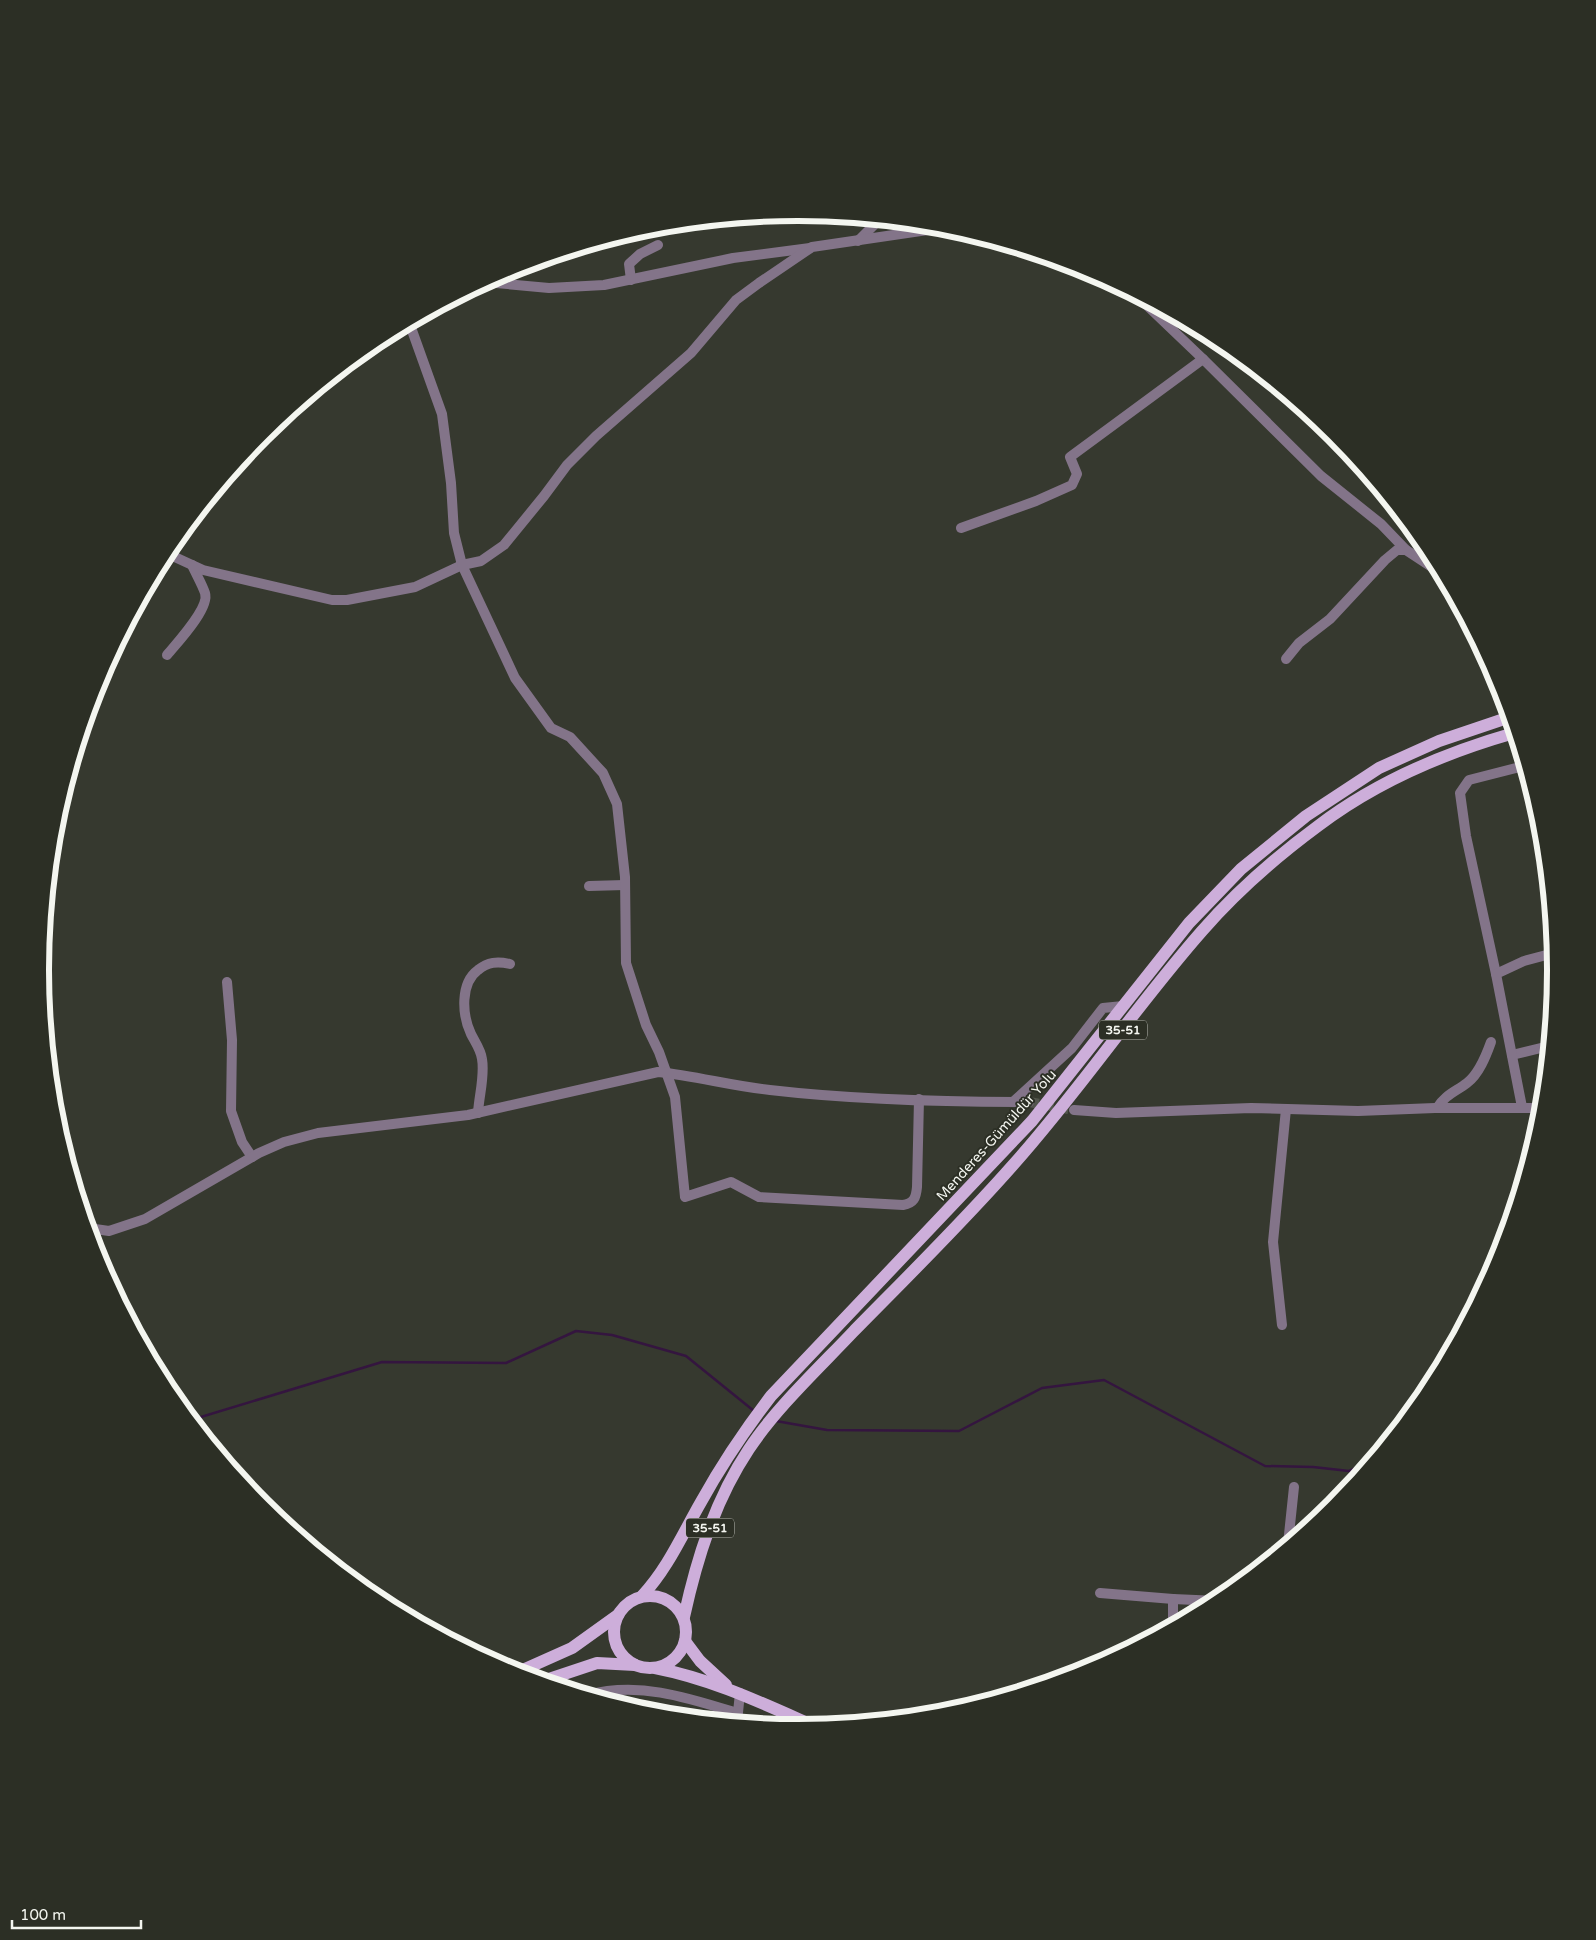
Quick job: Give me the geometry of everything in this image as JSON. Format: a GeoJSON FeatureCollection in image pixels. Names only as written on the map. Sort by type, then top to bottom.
{"type":"FeatureCollection","features":[{"type":"Feature","properties":{"kind":"main road","name":"Menderes-Gümüldür Yolu"},"geometry":{"type":"LineString","coordinates":[[642,1596],[670,1561],[700,1503],[737,1440],[772,1396],[1032,1121],[1189,923],[1241,868],[1306,816],[1379,768],[1439,741],[1503,719]]}},
{"type":"Feature","properties":{"kind":"main road","name":"35-51"},"geometry":{"type":"LineString","coordinates":[[686,1641],[687,1629],[684,1617],[693,1575],[715,1512],[730,1480],[751,1446],[808,1379],[928,1256],[1013,1165],[1070,1098],[1202,931],[1245,886],[1317,826],[1352,802],[1416,767],[1479,743],[1509,734]]}},
{"type":"Feature","properties":{"kind":"main road"},"geometry":{"type":"LineString","coordinates":[[642,1596],[655,1595],[667,1599],[677,1606],[684,1617]]}},
{"type":"Feature","properties":{"kind":"main road","name":"35-51"},"geometry":{"type":"LineString","coordinates":[[527,1668],[572,1648],[618,1615],[632,1600],[642,1596]]}},
{"type":"Feature","properties":{"kind":"main road"},"geometry":{"type":"LineString","coordinates":[[618,1615],[614,1626],[619,1650],[626,1659],[636,1665]]}},
{"type":"Feature","properties":{"kind":"main road"},"geometry":{"type":"LineString","coordinates":[[654,1668],[663,1666],[677,1656],[686,1641],[700,1661],[736,1691]]}},
{"type":"Feature","properties":{"kind":"main road"},"geometry":{"type":"LineString","coordinates":[[553,1678],[597,1663],[654,1668],[684,1674],[736,1691],[798,1719]]}},
{"type":"Feature","properties":{"kind":"street"},"geometry":{"type":"LineString","coordinates":[[858,240],[874,225]]}},
{"type":"Feature","properties":{"kind":"street"},"geometry":{"type":"LineString","coordinates":[[499,283],[549,288],[604,285],[733,258],[920,231]]}},
{"type":"Feature","properties":{"kind":"street"},"geometry":{"type":"LineString","coordinates":[[631,280],[629,264],[640,254],[658,245]]}},
{"type":"Feature","properties":{"kind":"street"},"geometry":{"type":"LineString","coordinates":[[173,556],[203,570],[332,600],[347,600],[415,587],[462,565],[481,561],[504,545],[544,496],[566,464],[691,353],[736,300],[812,248]]}},
{"type":"Feature","properties":{"kind":"street"},"geometry":{"type":"LineString","coordinates":[[1153,311],[1321,476],[1381,524],[1406,550],[1427,564]]}},
{"type":"Feature","properties":{"kind":"street"},"geometry":{"type":"LineString","coordinates":[[411,328],[442,414],[451,483],[454,533],[462,565],[515,678],[550,728],[570,737],[603,773],[617,804],[626,886],[626,963],[646,1024],[668,1073],[675,1097],[685,1197],[731,1182],[759,1197],[911,1203],[916,1198],[917,1187],[919,1099]]}},
{"type":"Feature","properties":{"kind":"street"},"geometry":{"type":"LineString","coordinates":[[961,528],[1036,501],[1072,485],[1076,474],[1070,458],[1202,358]]}},
{"type":"Feature","properties":{"kind":"street"},"geometry":{"type":"LineString","coordinates":[[1286,659],[1299,643],[1330,619],[1384,560],[1398,550],[1406,550]]}},
{"type":"Feature","properties":{"kind":"street"},"geometry":{"type":"LineString","coordinates":[[167,655],[198,615],[206,600],[205,593],[192,565]]}},
{"type":"Feature","properties":{"kind":"street"},"geometry":{"type":"LineString","coordinates":[[1519,767],[1469,780],[1460,793],[1466,836],[1522,1107]]}},
{"type":"Feature","properties":{"kind":"street"},"geometry":{"type":"LineString","coordinates":[[589,886],[626,886]]}},
{"type":"Feature","properties":{"kind":"street"},"geometry":{"type":"LineString","coordinates":[[1496,974],[1524,961],[1547,955]]}},
{"type":"Feature","properties":{"kind":"street"},"geometry":{"type":"LineString","coordinates":[[478,1113],[482,1057],[470,1033],[465,1012],[466,984],[474,973],[485,964],[499,961],[510,964]]}},
{"type":"Feature","properties":{"kind":"street"},"geometry":{"type":"LineString","coordinates":[[227,982],[232,1040],[231,1111],[242,1142],[252,1157]]}},
{"type":"Feature","properties":{"kind":"street"},"geometry":{"type":"LineString","coordinates":[[1013,1102],[1072,1048],[1104,1008],[1123,1006]]}},
{"type":"Feature","properties":{"kind":"street"},"geometry":{"type":"LineString","coordinates":[[1438,1108],[1442,1099],[1468,1082],[1486,1057],[1491,1042]]}},
{"type":"Feature","properties":{"kind":"street"},"geometry":{"type":"LineString","coordinates":[[1512,1055],[1543,1047]]}},
{"type":"Feature","properties":{"kind":"street"},"geometry":{"type":"LineString","coordinates":[[96,1229],[109,1231],[145,1219],[252,1157],[284,1142],[318,1133],[478,1113],[658,1072],[731,1086],[857,1099],[1030,1102]]}},
{"type":"Feature","properties":{"kind":"street"},"geometry":{"type":"LineString","coordinates":[[1074,1110],[1116,1113],[1286,1109],[1358,1111],[1534,1108]]}},
{"type":"Feature","properties":{"kind":"street"},"geometry":{"type":"LineString","coordinates":[[1282,1325],[1273,1242],[1286,1109]]}},
{"type":"Feature","properties":{"kind":"street"},"geometry":{"type":"LineString","coordinates":[[1289,1536],[1294,1487]]}},
{"type":"Feature","properties":{"kind":"street"},"geometry":{"type":"LineString","coordinates":[[1100,1593],[1202,1600]]}},
{"type":"Feature","properties":{"kind":"street"},"geometry":{"type":"LineString","coordinates":[[1173,1599],[1173,1619]]}},
{"type":"Feature","properties":{"kind":"street"},"geometry":{"type":"LineString","coordinates":[[601,1693],[625,1689],[655,1691],[732,1716]]}},
{"type":"Feature","properties":{"kind":"street"},"geometry":{"type":"LineString","coordinates":[[736,1691],[737,1717]]}},
{"type":"Feature","properties":{"kind":"waterway"},"geometry":{"type":"LineString","coordinates":[[198,1418],[382,1362],[506,1363],[576,1331],[612,1335],[686,1356],[754,1411]]}},
{"type":"Feature","properties":{"kind":"waterway"},"geometry":{"type":"LineString","coordinates":[[776,1421],[827,1430],[959,1431],[1042,1388],[1104,1380],[1265,1466],[1313,1467],[1349,1471],[1358,1467]]}},
{"type":"Feature","properties":{"kind":"tunnel"},"geometry":{"type":"LineString","coordinates":[[1029,1102],[1074,1110]]}}]}
